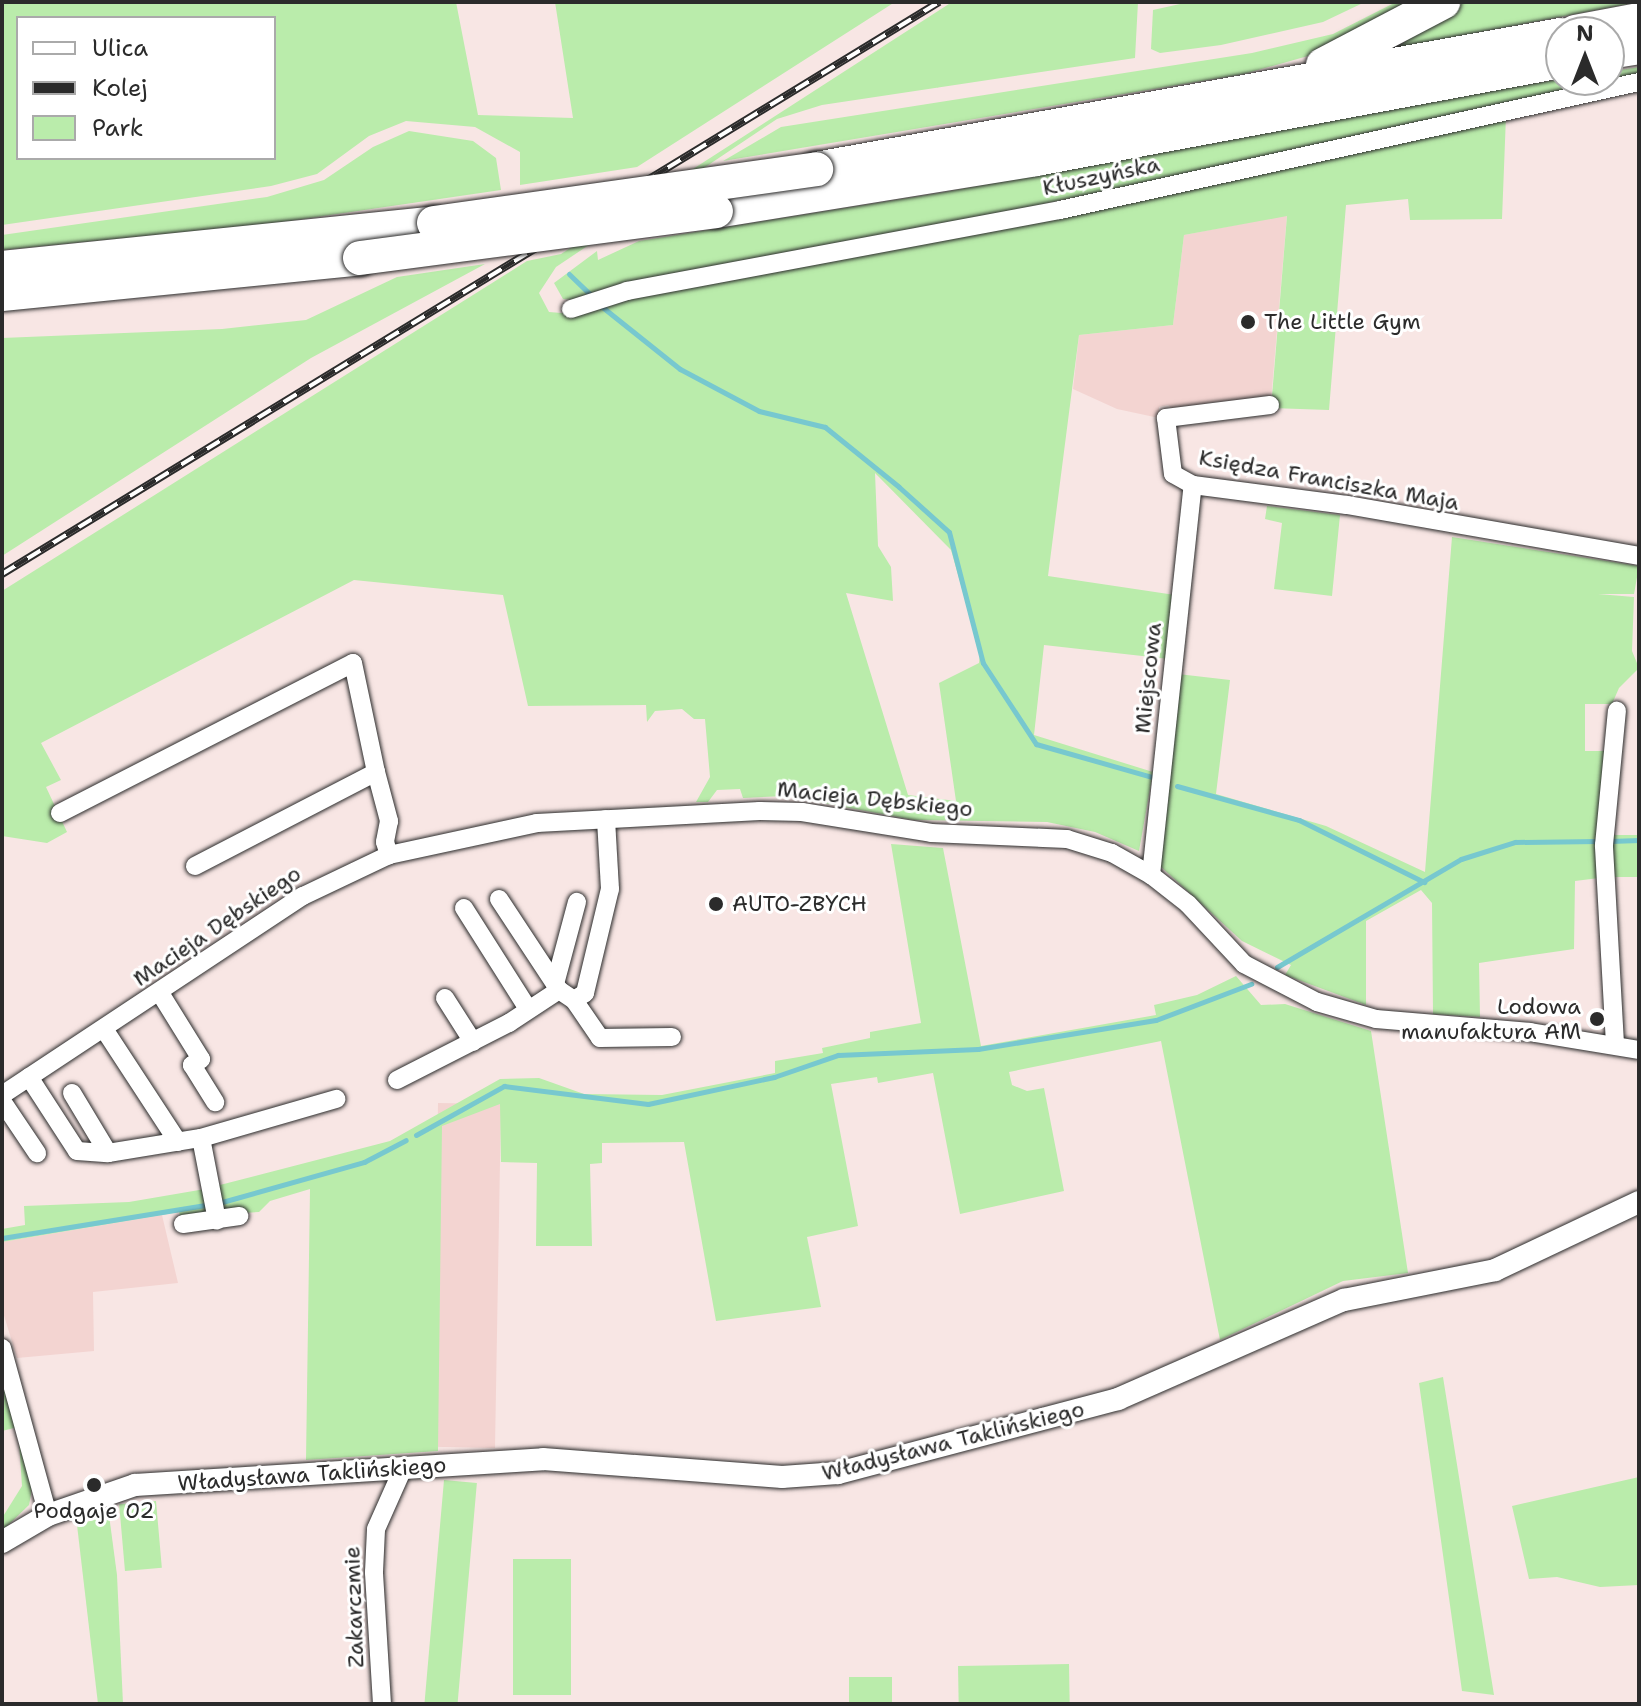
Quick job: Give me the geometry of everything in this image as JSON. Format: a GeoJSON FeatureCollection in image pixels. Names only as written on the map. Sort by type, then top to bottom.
{"type":"FeatureCollection","features":[{"type":"Feature","properties":{"kind":"highway"},"geometry":{"type":"LineString","coordinates":[[1235,95],[1367,46],[1443,2]]}},
{"type":"Feature","properties":{"kind":"highway"},"geometry":{"type":"LineString","coordinates":[[2,268],[434,223],[816,169],[1545,38]]}},
{"type":"Feature","properties":{"kind":"highway"},"geometry":{"type":"LineString","coordinates":[[2,294],[360,258],[716,211],[1036,159],[1545,64]]}},
{"type":"Feature","properties":{"kind":"street","name":"Kłuszyńska"},"geometry":{"type":"LineString","coordinates":[[571,309],[627,291],[1075,207],[1639,82]]}},
{"type":"Feature","properties":{"kind":"street","name":"Księdza Franciszka Maja"},"geometry":{"type":"LineString","coordinates":[[1270,405],[1166,418],[1173,474],[1193,485],[1347,505],[1639,556]]}},
{"type":"Feature","properties":{"kind":"street","name":"Miejscowa"},"geometry":{"type":"LineString","coordinates":[[1151,875],[1193,485]]}},
{"type":"Feature","properties":{"kind":"street"},"geometry":{"type":"LineString","coordinates":[[60,813],[353,663],[389,821],[385,842],[389,855]]}},
{"type":"Feature","properties":{"kind":"street"},"geometry":{"type":"LineString","coordinates":[[1615,1044],[1604,845],[1617,711]]}},
{"type":"Feature","properties":{"kind":"street"},"geometry":{"type":"LineString","coordinates":[[195,866],[376,772]]}},
{"type":"Feature","properties":{"kind":"street","name":"Macieja Dębskiego"},"geometry":{"type":"LineString","coordinates":[[2,1098],[29,1077],[323,884],[389,855],[505,827],[782,811],[931,833],[1048,837],[1112,853],[1151,875],[1188,904],[1244,964],[1317,1002],[1418,1026],[1530,1032],[1639,1050]]}},
{"type":"Feature","properties":{"kind":"street"},"geometry":{"type":"LineString","coordinates":[[397,1080],[473,1042],[563,991],[585,993],[610,889],[606,819]]}},
{"type":"Feature","properties":{"kind":"street"},"geometry":{"type":"LineString","coordinates":[[499,899],[600,1038],[672,1037]]}},
{"type":"Feature","properties":{"kind":"street"},"geometry":{"type":"LineString","coordinates":[[563,991],[577,902]]}},
{"type":"Feature","properties":{"kind":"street"},"geometry":{"type":"LineString","coordinates":[[464,908],[528,1009]]}},
{"type":"Feature","properties":{"kind":"street"},"geometry":{"type":"LineString","coordinates":[[160,993],[201,1059],[192,1065],[215,1102]]}},
{"type":"Feature","properties":{"kind":"street"},"geometry":{"type":"LineString","coordinates":[[445,998],[473,1042]]}},
{"type":"Feature","properties":{"kind":"street"},"geometry":{"type":"LineString","coordinates":[[104,1029],[178,1142]]}},
{"type":"Feature","properties":{"kind":"street"},"geometry":{"type":"LineString","coordinates":[[29,1077],[77,1151],[108,1153],[201,1138],[336,1099]]}},
{"type":"Feature","properties":{"kind":"street"},"geometry":{"type":"LineString","coordinates":[[72,1093],[108,1153]]}},
{"type":"Feature","properties":{"kind":"street"},"geometry":{"type":"LineString","coordinates":[[2,1098],[37,1153]]}},
{"type":"Feature","properties":{"kind":"street"},"geometry":{"type":"LineString","coordinates":[[201,1138],[217,1220]]}},
{"type":"Feature","properties":{"kind":"street","name":"Władysława Taklińskiego"},"geometry":{"type":"LineString","coordinates":[[2,1542],[48,1515],[135,1485],[404,1466],[602,1459],[770,1477],[838,1473],[1118,1399],[1344,1300],[1495,1270],[1639,1202]]}},
{"type":"Feature","properties":{"kind":"street"},"geometry":{"type":"LineString","coordinates":[[183,1224],[239,1216]]}},
{"type":"Feature","properties":{"kind":"street"},"geometry":{"type":"LineString","coordinates":[[2,1348],[48,1515]]}},
{"type":"Feature","properties":{"kind":"street","name":"Zakarczmie"},"geometry":{"type":"LineString","coordinates":[[382,1704],[374,1572],[376,1529],[404,1466]]}},
{"type":"Feature","properties":{"kind":"shaded area"},"geometry":{"type":"Polygon","coordinates":[[[1287,215],[1271,400],[1213,402],[1175,411],[1168,405],[1159,407],[1159,418],[1117,409],[1073,389],[1079,335],[1173,325],[1184,235],[1287,215]]]}},
{"type":"Feature","properties":{"kind":"shaded area"},"geometry":{"type":"Polygon","coordinates":[[[438,1103],[501,1104],[495,1448],[432,1447],[438,1103]]]}},
{"type":"Feature","properties":{"kind":"shaded area"},"geometry":{"type":"Polygon","coordinates":[[[162,1215],[178,1283],[93,1292],[94,1351],[17,1358],[2,1309],[2,1242],[162,1215]]]}},
{"type":"Feature","properties":{"kind":"green space"},"geometry":{"type":"Polygon","coordinates":[[[2,2],[456,2],[478,115],[573,118],[555,2],[895,2],[637,167],[520,185],[520,152],[475,127],[406,121],[369,136],[317,174],[271,186],[2,225],[2,2]]]}},
{"type":"Feature","properties":{"kind":"green space"},"geometry":{"type":"Polygon","coordinates":[[[952,2],[1138,2],[1135,58],[822,105],[777,119],[556,267],[539,293],[549,312],[574,314],[618,298],[1506,116],[1502,219],[1410,220],[1408,199],[1346,205],[1329,410],[1271,408],[1287,216],[1184,235],[1173,325],[1079,335],[1048,576],[1175,595],[1169,659],[1044,645],[1034,735],[1153,772],[1139,851],[1095,832],[1047,822],[914,820],[785,796],[743,798],[740,789],[717,790],[708,802],[696,802],[710,777],[705,719],[694,719],[682,709],[655,711],[647,722],[646,705],[528,706],[503,595],[354,580],[41,743],[61,780],[46,787],[67,832],[47,843],[2,836],[2,591],[527,261],[561,254],[952,2]],[[875,473],[878,546],[891,567],[893,601],[846,593],[908,795],[956,801],[939,683],[979,663],[980,652],[951,550],[875,473]]]}},
{"type":"Feature","properties":{"kind":"green space"},"geometry":{"type":"Polygon","coordinates":[[[1189,2],[1365,2],[1323,22],[1221,45],[1160,53],[1151,49],[1153,10],[1189,2]]]}},
{"type":"Feature","properties":{"kind":"green space"},"geometry":{"type":"Polygon","coordinates":[[[1396,2],[1426,2],[1315,54],[1244,74],[723,161],[781,127],[1252,53],[1333,34],[1396,2]]]}},
{"type":"Feature","properties":{"kind":"green space"},"geometry":{"type":"Polygon","coordinates":[[[1461,2],[1639,2],[1565,16],[1545,16],[1545,20],[1396,48],[1461,2]]]}},
{"type":"Feature","properties":{"kind":"green space"},"geometry":{"type":"Polygon","coordinates":[[[1639,67],[1639,78],[1625,81],[1625,69],[1639,67]]]}},
{"type":"Feature","properties":{"kind":"green space"},"geometry":{"type":"Polygon","coordinates":[[[1545,82],[1545,96],[1554,96],[584,301],[563,299],[554,283],[597,251],[598,260],[639,241],[945,192],[1545,82]]]}},
{"type":"Feature","properties":{"kind":"green space"},"geometry":{"type":"Polygon","coordinates":[[[409,131],[473,141],[496,158],[501,190],[269,224],[2,250],[2,235],[267,197],[324,180],[373,147],[409,131]]]}},
{"type":"Feature","properties":{"kind":"green space"},"geometry":{"type":"Polygon","coordinates":[[[485,264],[311,358],[2,556],[2,338],[222,329],[306,320],[397,277],[485,264]]]}},
{"type":"Feature","properties":{"kind":"green space"},"geometry":{"type":"Polygon","coordinates":[[[1267,506],[1340,515],[1332,596],[1274,589],[1282,523],[1265,519],[1267,506]]]}},
{"type":"Feature","properties":{"kind":"green space"},"geometry":{"type":"Polygon","coordinates":[[[1452,537],[1639,566],[1634,594],[1598,594],[1634,597],[1632,651],[1639,668],[1619,688],[1612,704],[1585,704],[1585,751],[1608,751],[1599,878],[1575,881],[1574,949],[1479,963],[1480,1017],[1433,1014],[1432,903],[1421,890],[1366,921],[1366,1005],[1285,975],[1291,965],[1242,941],[1159,865],[1178,674],[1230,680],[1216,794],[1326,826],[1425,872],[1452,537]]]}},
{"type":"Feature","properties":{"kind":"green space"},"geometry":{"type":"Polygon","coordinates":[[[1611,835],[1639,835],[1639,877],[1611,877],[1611,835]]]}},
{"type":"Feature","properties":{"kind":"green space"},"geometry":{"type":"Polygon","coordinates":[[[891,844],[943,848],[981,1046],[1156,1015],[1154,1005],[1197,995],[1236,976],[1261,1005],[1285,1004],[1371,1031],[1408,1273],[1343,1281],[1220,1340],[1161,1041],[1009,1072],[1012,1085],[1027,1091],[1044,1088],[1064,1191],[960,1214],[933,1073],[878,1083],[877,1077],[831,1084],[858,1226],[807,1237],[821,1307],[716,1321],[684,1142],[602,1143],[602,1163],[590,1164],[592,1246],[536,1246],[537,1163],[501,1162],[500,1104],[442,1126],[438,1451],[306,1460],[310,1189],[270,1201],[259,1212],[221,1214],[216,1186],[390,1141],[500,1079],[539,1078],[584,1094],[662,1095],[775,1073],[775,1061],[823,1053],[822,1048],[870,1038],[870,1032],[921,1023],[891,844]]]}},
{"type":"Feature","properties":{"kind":"green space"},"geometry":{"type":"Polygon","coordinates":[[[205,1189],[211,1216],[182,1222],[179,1212],[2,1242],[2,1229],[25,1225],[24,1206],[129,1202],[205,1189]]]}},
{"type":"Feature","properties":{"kind":"green space"},"geometry":{"type":"Polygon","coordinates":[[[2,1373],[18,1426],[33,1484],[29,1505],[2,1531],[2,1518],[22,1486],[18,1427],[2,1431],[2,1373]]]}},
{"type":"Feature","properties":{"kind":"green space"},"geometry":{"type":"Polygon","coordinates":[[[1443,1377],[1494,1695],[1462,1691],[1419,1383],[1443,1377]]]}},
{"type":"Feature","properties":{"kind":"green space"},"geometry":{"type":"Polygon","coordinates":[[[1639,1477],[1639,1585],[1600,1587],[1557,1577],[1529,1579],[1512,1506],[1639,1477]]]}},
{"type":"Feature","properties":{"kind":"green space"},"geometry":{"type":"Polygon","coordinates":[[[444,1480],[477,1483],[458,1704],[424,1703],[444,1480]]]}},
{"type":"Feature","properties":{"kind":"green space"},"geometry":{"type":"Polygon","coordinates":[[[156,1501],[162,1568],[125,1571],[119,1504],[156,1501]]]}},
{"type":"Feature","properties":{"kind":"green space"},"geometry":{"type":"Polygon","coordinates":[[[109,1515],[117,1575],[123,1704],[98,1704],[77,1525],[109,1515]]]}},
{"type":"Feature","properties":{"kind":"green space"},"geometry":{"type":"Polygon","coordinates":[[[513,1559],[571,1559],[571,1695],[513,1695],[513,1559]]]}},
{"type":"Feature","properties":{"kind":"green space"},"geometry":{"type":"Polygon","coordinates":[[[1069,1664],[1070,1704],[959,1704],[958,1666],[1069,1664]]]}},
{"type":"Feature","properties":{"kind":"green space"},"geometry":{"type":"Polygon","coordinates":[[[849,1677],[892,1677],[892,1704],[849,1704],[849,1677]]]}},
{"type":"Feature","properties":{"kind":"waterway"},"geometry":{"type":"LineString","coordinates":[[569,274],[590,294]]}},
{"type":"Feature","properties":{"kind":"waterway"},"geometry":{"type":"LineString","coordinates":[[601,306],[680,369],[759,411],[825,427],[899,487],[949,532],[983,663],[1036,744],[1152,777]]}},
{"type":"Feature","properties":{"kind":"waterway"},"geometry":{"type":"LineString","coordinates":[[1177,786],[1299,820],[1424,882]]}},
{"type":"Feature","properties":{"kind":"waterway"},"geometry":{"type":"LineString","coordinates":[[1610,841],[1639,840]]}},
{"type":"Feature","properties":{"kind":"waterway"},"geometry":{"type":"LineString","coordinates":[[1277,967],[1461,859],[1515,842],[1598,841]]}},
{"type":"Feature","properties":{"kind":"waterway"},"geometry":{"type":"LineString","coordinates":[[416,1135],[504,1086],[648,1104],[774,1077],[838,1055],[978,1049],[1156,1020],[1251,984]]}},
{"type":"Feature","properties":{"kind":"waterway"},"geometry":{"type":"LineString","coordinates":[[222,1202],[364,1162],[406,1140]]}},
{"type":"Feature","properties":{"kind":"waterway"},"geometry":{"type":"LineString","coordinates":[[2,1238],[205,1205]]}},
{"type":"Feature","properties":{"kind":"railway"},"geometry":{"type":"LineString","coordinates":[[2,574],[939,2]]}},
{"type":"Feature","properties":{"kind":"place","name":"The Little Gym"},"geometry":{"type":"Point","coordinates":[1248,322]}},
{"type":"Feature","properties":{"kind":"place","name":"AUTO-ZBYCH"},"geometry":{"type":"Point","coordinates":[716,904]}},
{"type":"Feature","properties":{"kind":"place","name":"Lodowa manufaktura AM"},"geometry":{"type":"Point","coordinates":[1597,1019]}},
{"type":"Feature","properties":{"kind":"place","name":"Podgaje 02"},"geometry":{"type":"Point","coordinates":[94,1485]}}]}
